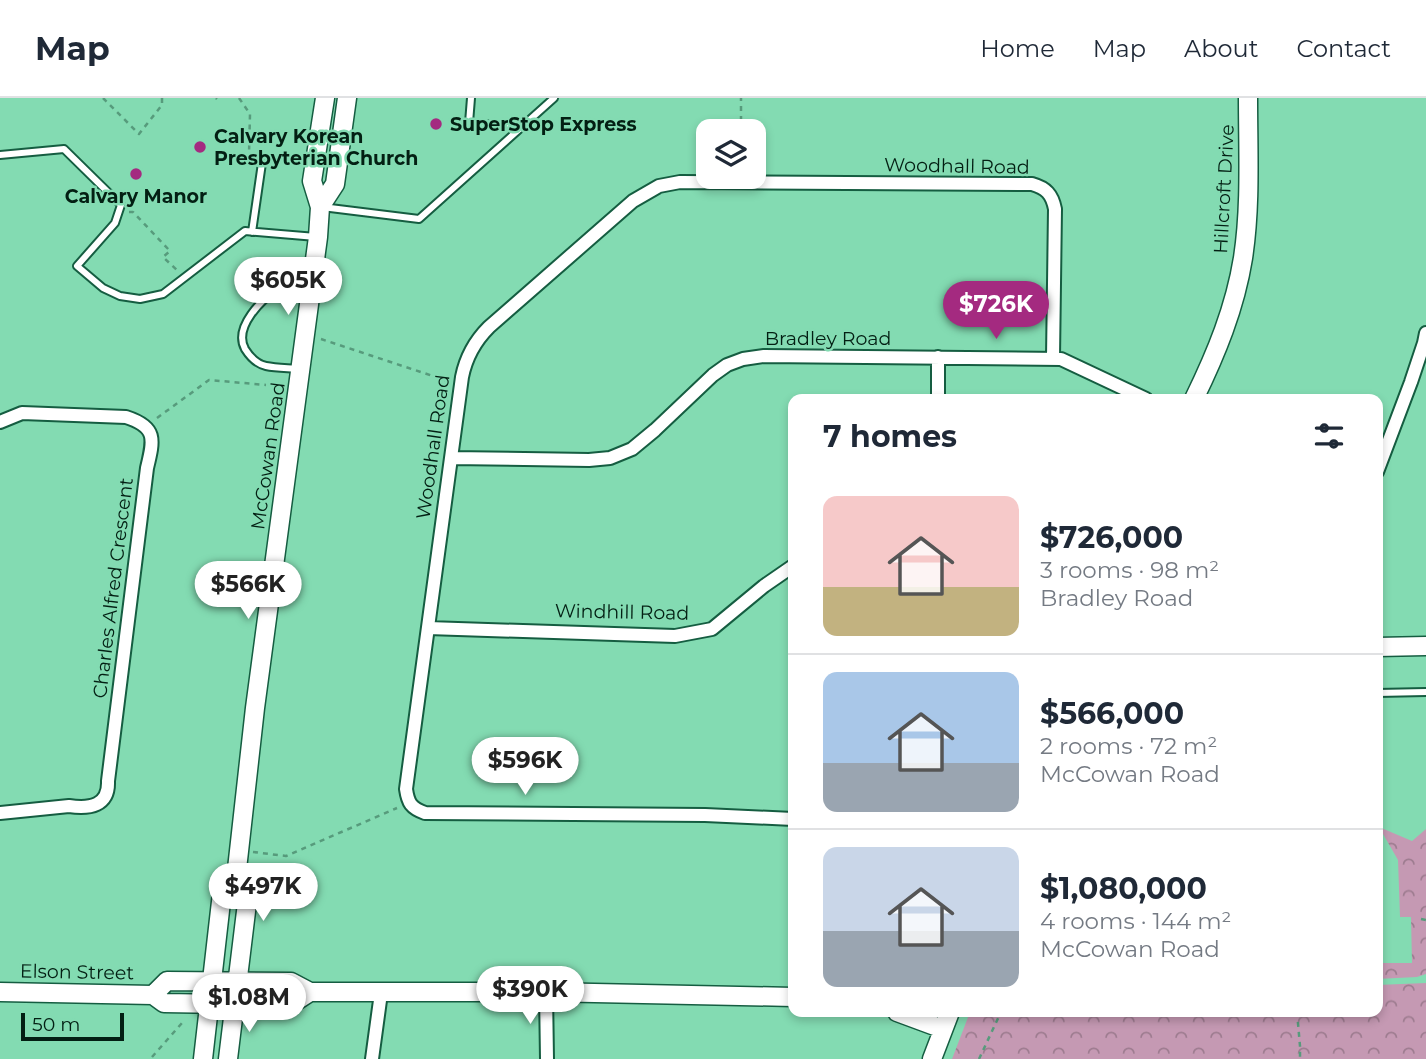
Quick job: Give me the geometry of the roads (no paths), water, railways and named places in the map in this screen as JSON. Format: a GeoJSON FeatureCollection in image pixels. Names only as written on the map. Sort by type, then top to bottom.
{"type":"FeatureCollection","features":[{"type":"Feature","properties":{"kind":"street","name":"McCowan Road"},"geometry":{"type":"LineString","coordinates":[[203,1059],[222,892],[236,878],[314,270],[320,206],[312,181],[325,98]]}},
{"type":"Feature","properties":{"kind":"street","name":"McCowan Road"},"geometry":{"type":"LineString","coordinates":[[320,206],[335,184],[347,98]]}},
{"type":"Feature","properties":{"kind":"street","name":"Hillcroft Drive"},"geometry":{"type":"LineString","coordinates":[[1196,394],[1227,322],[1242,260],[1247,211],[1248,98]]}},
{"type":"Feature","properties":{"kind":"street","name":"Woodhall Road"},"geometry":{"type":"LineString","coordinates":[[788,819],[705,815],[425,813],[416,810],[410,803],[406,789],[464,368],[471,350],[482,334],[633,201],[670,183],[1032,184],[1048,192],[1055,209],[1053,358]]}},
{"type":"Feature","properties":{"kind":"street"},"geometry":{"type":"LineString","coordinates":[[1383,456],[1426,333]]}},
{"type":"Feature","properties":{"kind":"street","name":"Bradley Road"},"geometry":{"type":"LineString","coordinates":[[451,458],[610,458],[632,449],[727,365],[764,356],[1053,358],[1069,361],[1136,394]]}},
{"type":"Feature","properties":{"kind":"street"},"geometry":{"type":"LineString","coordinates":[[938,357],[938,394]]}},
{"type":"Feature","properties":{"kind":"street","name":"Charles Alfred Crescent"},"geometry":{"type":"LineString","coordinates":[[0,422],[22,413],[126,416],[141,422],[150,434],[152,447],[147,468],[108,792],[104,799],[88,807],[69,806],[0,813]]}},
{"type":"Feature","properties":{"kind":"street","name":"Windhill Road"},"geometry":{"type":"LineString","coordinates":[[428,628],[675,636],[689,634],[712,629],[788,569]]}},
{"type":"Feature","properties":{"kind":"street"},"geometry":{"type":"LineString","coordinates":[[1383,647],[1426,646]]}},
{"type":"Feature","properties":{"kind":"street","name":"McCowan Road"},"geometry":{"type":"LineString","coordinates":[[228,1059],[248,895],[236,878]]}},
{"type":"Feature","properties":{"kind":"street","name":"Elson Street"},"geometry":{"type":"LineString","coordinates":[[0,992],[153,995],[164,1003],[290,1005],[310,992],[291,982],[167,981],[153,995]]}},
{"type":"Feature","properties":{"kind":"street"},"geometry":{"type":"LineString","coordinates":[[310,992],[788,996]]}},
{"type":"Feature","properties":{"kind":"street"},"geometry":{"type":"LineString","coordinates":[[546,992],[547,1059]]}},
{"type":"Feature","properties":{"kind":"street"},"geometry":{"type":"LineString","coordinates":[[372,1059],[381,993]]}},
{"type":"Feature","properties":{"kind":"street"},"geometry":{"type":"LineString","coordinates":[[928,1017],[947,1020],[932,1059]]}},
{"type":"Feature","properties":{"kind":"lane"},"geometry":{"type":"LineString","coordinates":[[471,98],[469,123],[522,127]]}},
{"type":"Feature","properties":{"kind":"lane"},"geometry":{"type":"LineString","coordinates":[[320,206],[419,219],[554,98]]}},
{"type":"Feature","properties":{"kind":"lane"},"geometry":{"type":"LineString","coordinates":[[0,155],[64,149],[121,205],[115,223],[77,266],[103,288],[120,296],[140,299],[163,294],[244,231],[318,237]]}},
{"type":"Feature","properties":{"kind":"lane"},"geometry":{"type":"LineString","coordinates":[[252,232],[262,163]]}},
{"type":"Feature","properties":{"kind":"lane"},"geometry":{"type":"LineString","coordinates":[[300,369],[266,366],[256,362],[244,348],[243,325],[277,289],[314,270]]}},
{"type":"Feature","properties":{"kind":"lane"},"geometry":{"type":"LineString","coordinates":[[1383,693],[1426,692]]}},
{"type":"Feature","properties":{"kind":"place","name":"SuperStop Express"},"geometry":{"type":"Point","coordinates":[436,124]}},
{"type":"Feature","properties":{"kind":"place","name":"Calvary Korean Presbyterian Church"},"geometry":{"type":"Point","coordinates":[200,147]}},
{"type":"Feature","properties":{"kind":"place","name":"Calvary Manor"},"geometry":{"type":"Point","coordinates":[136,174]}}]}
